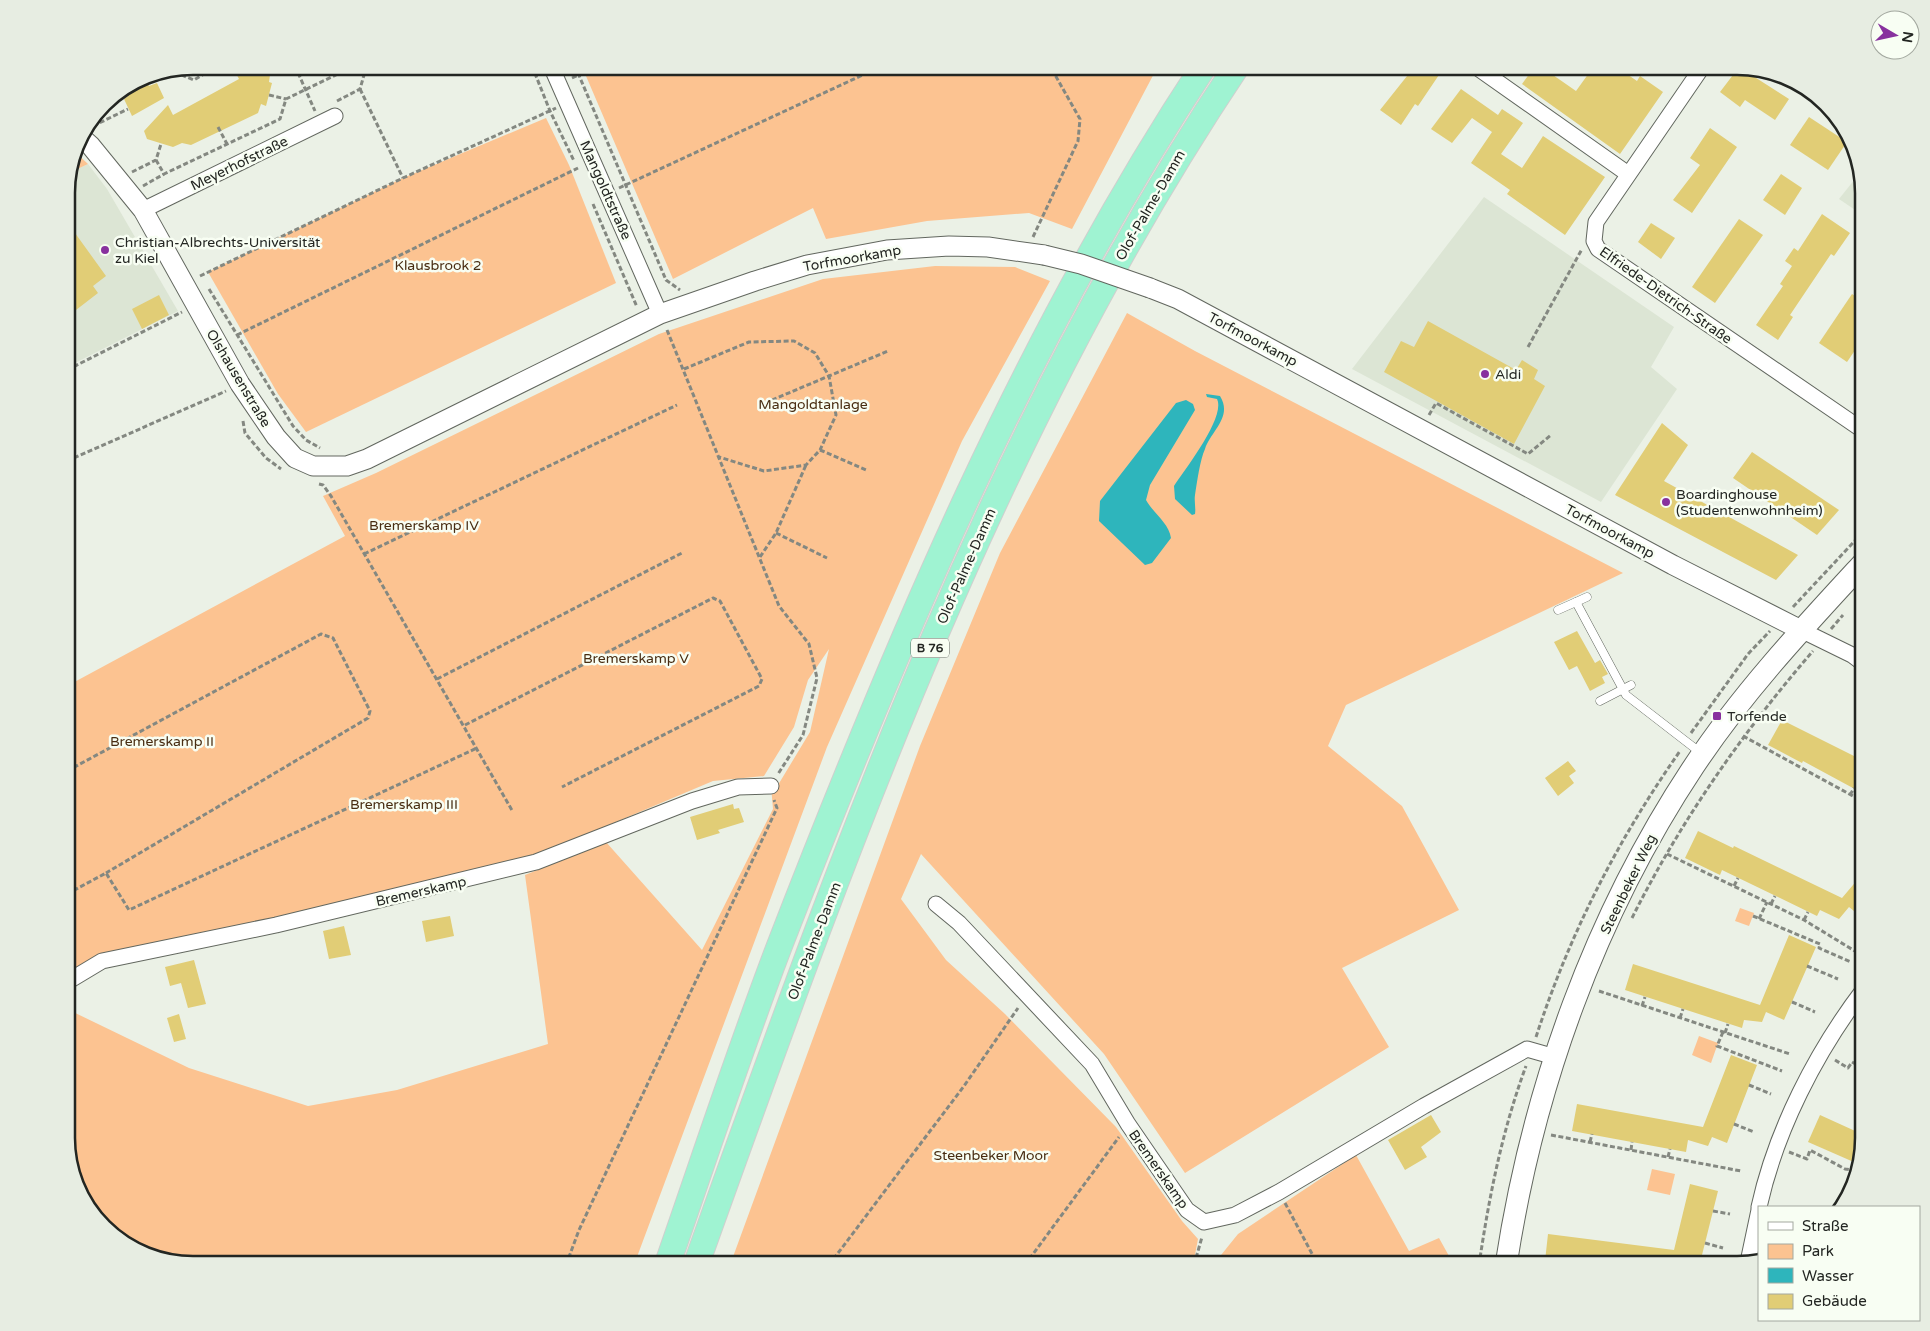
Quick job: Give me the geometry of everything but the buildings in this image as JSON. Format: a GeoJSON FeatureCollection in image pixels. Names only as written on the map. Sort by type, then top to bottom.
{"type":"FeatureCollection","features":[{"type":"Feature","properties":{"kind":"highway","name":"Olof-Palme-Damm"},"geometry":{"type":"LineString","coordinates":[[669,1256],[779,948],[895,661],[1003,418],[1114,210],[1198,75]]}},
{"type":"Feature","properties":{"kind":"highway","name":"Olof-Palme-Damm"},"geometry":{"type":"LineString","coordinates":[[699,1256],[811,946],[920,669],[976,541],[1025,435],[1091,308],[1136,227],[1189,139],[1232,75]]}},
{"type":"Feature","properties":{"kind":"main road","name":"Steenbeker Weg"},"geometry":{"type":"LineString","coordinates":[[1508,1256],[1529,1146],[1564,1027],[1614,907],[1645,844],[1703,754],[1776,658],[1855,572]]}},
{"type":"Feature","properties":{"kind":"street","name":"Mangoldtstraße"},"geometry":{"type":"LineString","coordinates":[[555,75],[657,306]]}},
{"type":"Feature","properties":{"kind":"street"},"geometry":{"type":"LineString","coordinates":[[1488,75],[1628,174]]}},
{"type":"Feature","properties":{"kind":"street","name":"Elfriede-Dietrich-Straße"},"geometry":{"type":"LineString","coordinates":[[1697,75],[1596,222],[1594,241],[1598,249],[1855,425]]}},
{"type":"Feature","properties":{"kind":"street","name":"Meyerhofstraße"},"geometry":{"type":"LineString","coordinates":[[143,210],[336,116]]}},
{"type":"Feature","properties":{"kind":"street","name":"Olshausenstraße"},"geometry":{"type":"LineString","coordinates":[[87,142],[194,276],[196,305],[240,384],[276,437],[295,458],[313,466],[346,466],[367,459],[657,306]]}},
{"type":"Feature","properties":{"kind":"street","name":"Torfmoorkamp"},"geometry":{"type":"LineString","coordinates":[[657,306],[807,265],[886,250],[949,246],[1042,249],[1178,299],[1673,565],[1801,630]]}},
{"type":"Feature","properties":{"kind":"street"},"geometry":{"type":"LineString","coordinates":[[1801,630],[1855,659]]}},
{"type":"Feature","properties":{"kind":"street","name":"Bremerskamp"},"geometry":{"type":"LineString","coordinates":[[75,977],[102,961],[285,923],[536,862],[692,801],[738,787],[771,786]]}},
{"type":"Feature","properties":{"kind":"street","name":"Bremerskamp"},"geometry":{"type":"LineString","coordinates":[[936,904],[959,923],[1092,1064],[1128,1124],[1187,1210],[1204,1222]]}},
{"type":"Feature","properties":{"kind":"street"},"geometry":{"type":"LineString","coordinates":[[1760,1206],[1794,1103],[1822,1052],[1855,1002]]}},
{"type":"Feature","properties":{"kind":"street"},"geometry":{"type":"LineString","coordinates":[[1204,1222],[1235,1215],[1279,1192],[1408,1115],[1528,1049],[1555,1057]]}},
{"type":"Feature","properties":{"kind":"street"},"geometry":{"type":"LineString","coordinates":[[1749,1255],[1758,1213]]}},
{"type":"Feature","properties":{"kind":"lane"},"geometry":{"type":"LineString","coordinates":[[1558,610],[1587,597]]}},
{"type":"Feature","properties":{"kind":"lane"},"geometry":{"type":"LineString","coordinates":[[1576,602],[1626,695],[1703,754]]}},
{"type":"Feature","properties":{"kind":"lane"},"geometry":{"type":"LineString","coordinates":[[1600,700],[1631,685]]}},
{"type":"Feature","properties":{"kind":"path"},"geometry":{"type":"LineString","coordinates":[[183,76],[194,80],[202,75]]}},
{"type":"Feature","properties":{"kind":"path"},"geometry":{"type":"LineString","coordinates":[[299,75],[320,123]]}},
{"type":"Feature","properties":{"kind":"path"},"geometry":{"type":"LineString","coordinates":[[268,95],[286,99],[336,75]]}},
{"type":"Feature","properties":{"kind":"path"},"geometry":{"type":"LineString","coordinates":[[364,75],[360,89],[403,178]]}},
{"type":"Feature","properties":{"kind":"path"},"geometry":{"type":"LineString","coordinates":[[536,75],[550,111],[582,177]]}},
{"type":"Feature","properties":{"kind":"path"},"geometry":{"type":"LineString","coordinates":[[607,194],[863,75]]}},
{"type":"Feature","properties":{"kind":"path"},"geometry":{"type":"LineString","coordinates":[[1042,249],[1032,240],[1078,141],[1080,119],[1055,75]]}},
{"type":"Feature","properties":{"kind":"path"},"geometry":{"type":"LineString","coordinates":[[559,84],[579,76],[666,280],[680,291]]}},
{"type":"Feature","properties":{"kind":"path"},"geometry":{"type":"LineString","coordinates":[[336,116],[330,104],[360,89]]}},
{"type":"Feature","properties":{"kind":"path"},"geometry":{"type":"LineString","coordinates":[[143,186],[164,174],[280,119],[286,99]]}},
{"type":"Feature","properties":{"kind":"path"},"geometry":{"type":"LineString","coordinates":[[328,450],[317,447],[306,440],[293,426],[237,335],[194,276],[567,103]]}},
{"type":"Feature","properties":{"kind":"path"},"geometry":{"type":"LineString","coordinates":[[98,123],[128,108]]}},
{"type":"Feature","properties":{"kind":"path"},"geometry":{"type":"LineString","coordinates":[[218,127],[227,144]]}},
{"type":"Feature","properties":{"kind":"path"},"geometry":{"type":"LineString","coordinates":[[132,172],[156,160],[161,144]]}},
{"type":"Feature","properties":{"kind":"path"},"geometry":{"type":"LineString","coordinates":[[156,160],[164,174]]}},
{"type":"Feature","properties":{"kind":"path"},"geometry":{"type":"LineString","coordinates":[[237,335],[578,168]]}},
{"type":"Feature","properties":{"kind":"path"},"geometry":{"type":"LineString","coordinates":[[592,203],[637,307]]}},
{"type":"Feature","properties":{"kind":"path"},"geometry":{"type":"LineString","coordinates":[[1528,347],[1578,254],[1586,245],[1594,241]]}},
{"type":"Feature","properties":{"kind":"path"},"geometry":{"type":"LineString","coordinates":[[632,309],[657,306],[680,291],[689,288]]}},
{"type":"Feature","properties":{"kind":"path"},"geometry":{"type":"LineString","coordinates":[[75,366],[196,305]]}},
{"type":"Feature","properties":{"kind":"path"},"geometry":{"type":"LineString","coordinates":[[569,1256],[579,1230],[777,808],[771,786],[803,735],[817,678],[810,644],[779,606],[657,306]]}},
{"type":"Feature","properties":{"kind":"path"},"geometry":{"type":"LineString","coordinates":[[684,369],[749,342],[794,341],[815,353],[829,376],[836,415],[820,450],[806,466],[776,533],[760,558]]}},
{"type":"Feature","properties":{"kind":"path"},"geometry":{"type":"LineString","coordinates":[[765,403],[888,351]]}},
{"type":"Feature","properties":{"kind":"path"},"geometry":{"type":"LineString","coordinates":[[75,457],[240,384]]}},
{"type":"Feature","properties":{"kind":"path"},"geometry":{"type":"LineString","coordinates":[[1426,420],[1436,403],[1528,454],[1551,435]]}},
{"type":"Feature","properties":{"kind":"path"},"geometry":{"type":"LineString","coordinates":[[364,554],[677,405]]}},
{"type":"Feature","properties":{"kind":"path"},"geometry":{"type":"LineString","coordinates":[[820,450],[866,470]]}},
{"type":"Feature","properties":{"kind":"path"},"geometry":{"type":"LineString","coordinates":[[719,457],[764,471],[806,466]]}},
{"type":"Feature","properties":{"kind":"path"},"geometry":{"type":"LineString","coordinates":[[331,496],[465,725],[513,812]]}},
{"type":"Feature","properties":{"kind":"path"},"geometry":{"type":"LineString","coordinates":[[776,533],[827,558]]}},
{"type":"Feature","properties":{"kind":"path"},"geometry":{"type":"LineString","coordinates":[[1781,620],[1855,541]]}},
{"type":"Feature","properties":{"kind":"path"},"geometry":{"type":"LineString","coordinates":[[437,679],[682,554]]}},
{"type":"Feature","properties":{"kind":"path"},"geometry":{"type":"LineString","coordinates":[[465,725],[713,598],[720,601],[762,679],[759,686],[562,787]]}},
{"type":"Feature","properties":{"kind":"path"},"geometry":{"type":"LineString","coordinates":[[1628,925],[1667,854],[1707,788],[1743,736],[1845,612]]}},
{"type":"Feature","properties":{"kind":"path"},"geometry":{"type":"LineString","coordinates":[[75,766],[321,634],[333,638],[370,711],[368,718],[106,873],[75,889]]}},
{"type":"Feature","properties":{"kind":"path"},"geometry":{"type":"LineString","coordinates":[[1743,736],[1784,756],[1855,798]]}},
{"type":"Feature","properties":{"kind":"path"},"geometry":{"type":"LineString","coordinates":[[106,873],[129,910],[477,748]]}},
{"type":"Feature","properties":{"kind":"path"},"geometry":{"type":"LineString","coordinates":[[1818,777],[1821,771]]}},
{"type":"Feature","properties":{"kind":"path"},"geometry":{"type":"LineString","coordinates":[[1850,795],[1854,788]]}},
{"type":"Feature","properties":{"kind":"path"},"geometry":{"type":"LineString","coordinates":[[1667,854],[1702,868],[1734,886],[1804,920],[1855,951]]}},
{"type":"Feature","properties":{"kind":"path"},"geometry":{"type":"LineString","coordinates":[[1734,886],[1738,878]]}},
{"type":"Feature","properties":{"kind":"path"},"geometry":{"type":"LineString","coordinates":[[1771,904],[1775,896]]}},
{"type":"Feature","properties":{"kind":"path"},"geometry":{"type":"LineString","coordinates":[[1759,919],[1767,902]]}},
{"type":"Feature","properties":{"kind":"path"},"geometry":{"type":"LineString","coordinates":[[1804,920],[1808,912]]}},
{"type":"Feature","properties":{"kind":"path"},"geometry":{"type":"LineString","coordinates":[[1752,916],[1820,944],[1819,948],[1851,962]]}},
{"type":"Feature","properties":{"kind":"path"},"geometry":{"type":"LineString","coordinates":[[1807,966],[1838,979]]}},
{"type":"Feature","properties":{"kind":"path"},"geometry":{"type":"LineString","coordinates":[[1596,1001],[1602,983]]}},
{"type":"Feature","properties":{"kind":"path"},"geometry":{"type":"LineString","coordinates":[[1599,991],[1790,1054]]}},
{"type":"Feature","properties":{"kind":"path"},"geometry":{"type":"LineString","coordinates":[[836,1256],[964,1086],[1027,997]]}},
{"type":"Feature","properties":{"kind":"path"},"geometry":{"type":"LineString","coordinates":[[1642,1006],[1645,997]]}},
{"type":"Feature","properties":{"kind":"path"},"geometry":{"type":"LineString","coordinates":[[1792,1002],[1815,1012]]}},
{"type":"Feature","properties":{"kind":"path"},"geometry":{"type":"LineString","coordinates":[[1680,1018],[1682,1009]]}},
{"type":"Feature","properties":{"kind":"path"},"geometry":{"type":"LineString","coordinates":[[1728,1024],[1717,1046],[1782,1071]]}},
{"type":"Feature","properties":{"kind":"path"},"geometry":{"type":"LineString","coordinates":[[1822,1052],[1848,1068],[1852,1062],[1855,1064]]}},
{"type":"Feature","properties":{"kind":"path"},"geometry":{"type":"LineString","coordinates":[[1749,1085],[1771,1094]]}},
{"type":"Feature","properties":{"kind":"path"},"geometry":{"type":"LineString","coordinates":[[1031,1256],[1128,1124]]}},
{"type":"Feature","properties":{"kind":"path"},"geometry":{"type":"LineString","coordinates":[[1734,1124],[1754,1132]]}},
{"type":"Feature","properties":{"kind":"path"},"geometry":{"type":"LineString","coordinates":[[1549,1143],[1554,1126]]}},
{"type":"Feature","properties":{"kind":"path"},"geometry":{"type":"LineString","coordinates":[[1590,1142],[1592,1134]]}},
{"type":"Feature","properties":{"kind":"path"},"geometry":{"type":"LineString","coordinates":[[1551,1135],[1741,1171]]}},
{"type":"Feature","properties":{"kind":"path"},"geometry":{"type":"LineString","coordinates":[[1631,1150],[1632,1142]]}},
{"type":"Feature","properties":{"kind":"path"},"geometry":{"type":"LineString","coordinates":[[1778,1148],[1807,1159],[1810,1150],[1826,1160],[1850,1170]]}},
{"type":"Feature","properties":{"kind":"path"},"geometry":{"type":"LineString","coordinates":[[1819,1154],[1822,1148]]}},
{"type":"Feature","properties":{"kind":"path"},"geometry":{"type":"LineString","coordinates":[[1668,1157],[1670,1149]]}},
{"type":"Feature","properties":{"kind":"path"},"geometry":{"type":"LineString","coordinates":[[1279,1192],[1313,1256]]}},
{"type":"Feature","properties":{"kind":"path"},"geometry":{"type":"LineString","coordinates":[[1713,1211],[1730,1214]]}},
{"type":"Feature","properties":{"kind":"path"},"geometry":{"type":"LineString","coordinates":[[1197,1256],[1202,1240],[1204,1222]]}},
{"type":"Feature","properties":{"kind":"path"},"geometry":{"type":"LineString","coordinates":[[1705,1243],[1723,1248]]}},
{"type":"Feature","properties":{"kind":"shaded area","name":"Christian-Albrechts-Universität zu Kiel"},"geometry":{"type":"Polygon","coordinates":[[[88,164],[107,189],[178,311],[75,363],[75,185],[78,169],[88,164]]]}},
{"type":"Feature","properties":{"kind":"shaded area"},"geometry":{"type":"Polygon","coordinates":[[[1854,180],[1855,210],[1839,199],[1854,180]]]}},
{"type":"Feature","properties":{"kind":"shaded area"},"geometry":{"type":"Polygon","coordinates":[[[1484,197],[1674,327],[1651,367],[1677,389],[1601,502],[1352,369],[1484,197]]]}},
{"type":"Feature","properties":{"kind":"green space"},"geometry":{"type":"Polygon","coordinates":[[[1153,75],[1072,229],[1029,213],[927,221],[826,239],[813,208],[673,279],[586,76],[1153,75]]]}},
{"type":"Feature","properties":{"kind":"green space","name":"Klausbrook 2"},"geometry":{"type":"Polygon","coordinates":[[[546,118],[569,165],[616,283],[306,432],[278,394],[208,272],[403,178],[546,118]]]}},
{"type":"Feature","properties":{"kind":"green space"},"geometry":{"type":"Polygon","coordinates":[[[81,157],[88,164],[78,169],[81,157]]]}},
{"type":"Feature","properties":{"kind":"green space"},"geometry":{"type":"Polygon","coordinates":[[[935,266],[1015,267],[1050,281],[962,441],[827,747],[637,1256],[193,1256],[170,1254],[155,1250],[127,1236],[115,1227],[99,1210],[87,1190],[77,1161],[75,1146],[75,1013],[189,1068],[308,1106],[397,1090],[548,1044],[525,875],[606,842],[702,950],[773,809],[771,786],[778,785],[810,732],[829,649],[808,680],[794,727],[764,776],[713,781],[526,860],[99,957],[75,971],[75,682],[345,536],[323,496],[376,473],[659,334],[823,279],[935,266]]]}},
{"type":"Feature","properties":{"kind":"green space","name":"Steenbeker Moor"},"geometry":{"type":"Polygon","coordinates":[[[1127,313],[1195,351],[1623,573],[1346,705],[1328,746],[1402,806],[1459,910],[1342,968],[1389,1047],[1185,1173],[1104,1054],[921,854],[901,899],[946,960],[1005,1014],[1116,1127],[1182,1221],[1198,1239],[1195,1256],[733,1256],[920,746],[1000,553],[1127,313]]]}},
{"type":"Feature","properties":{"kind":"green space"},"geometry":{"type":"Polygon","coordinates":[[[1740,908],[1754,913],[1749,926],[1735,921],[1740,908]]]}},
{"type":"Feature","properties":{"kind":"green space"},"geometry":{"type":"Polygon","coordinates":[[[1699,1036],[1718,1043],[1711,1063],[1692,1055],[1699,1036]]]}},
{"type":"Feature","properties":{"kind":"green space"},"geometry":{"type":"Polygon","coordinates":[[[1356,1155],[1409,1251],[1439,1238],[1449,1256],[1220,1256],[1238,1234],[1356,1155]]]}},
{"type":"Feature","properties":{"kind":"green space"},"geometry":{"type":"Polygon","coordinates":[[[1652,1169],[1675,1174],[1670,1195],[1647,1190],[1652,1169]]]}},
{"type":"Feature","properties":{"kind":"water"},"geometry":{"type":"Polygon","coordinates":[[[1206,394],[1220,396],[1224,411],[1220,424],[1208,442],[1203,454],[1195,495],[1195,514],[1192,515],[1175,499],[1174,486],[1195,456],[1216,418],[1217,399],[1207,397],[1206,394]]]}},
{"type":"Feature","properties":{"kind":"water"},"geometry":{"type":"Polygon","coordinates":[[[1186,400],[1193,404],[1195,410],[1150,485],[1146,500],[1164,523],[1171,538],[1152,563],[1145,565],[1099,521],[1100,501],[1176,403],[1186,400]]]}},
{"type":"Feature","properties":{"kind":"place","name":"Christian-Albrechts-Universität zu Kiel"},"geometry":{"type":"Point","coordinates":[105,250]}},
{"type":"Feature","properties":{"kind":"place","name":"Aldi"},"geometry":{"type":"Point","coordinates":[1485,374]}},
{"type":"Feature","properties":{"kind":"place","name":"Boardinghouse (Studentenwohnheim)"},"geometry":{"type":"Point","coordinates":[1666,502]}},
{"type":"Feature","properties":{"kind":"place","name":"Torfende"},"geometry":{"type":"Point","coordinates":[1717,716]}},
{"type":"Feature","properties":{"kind":"park label","name":"Mangoldtanlage"},"geometry":{"type":"Point","coordinates":[813,404]}},
{"type":"Feature","properties":{"kind":"park label","name":"Bremerskamp IV"},"geometry":{"type":"Point","coordinates":[424,525]}},
{"type":"Feature","properties":{"kind":"park label","name":"Bremerskamp V"},"geometry":{"type":"Point","coordinates":[636,658]}},
{"type":"Feature","properties":{"kind":"park label","name":"Bremerskamp II"},"geometry":{"type":"Point","coordinates":[162,741]}},
{"type":"Feature","properties":{"kind":"park label","name":"Bremerskamp III"},"geometry":{"type":"Point","coordinates":[404,804]}}]}
